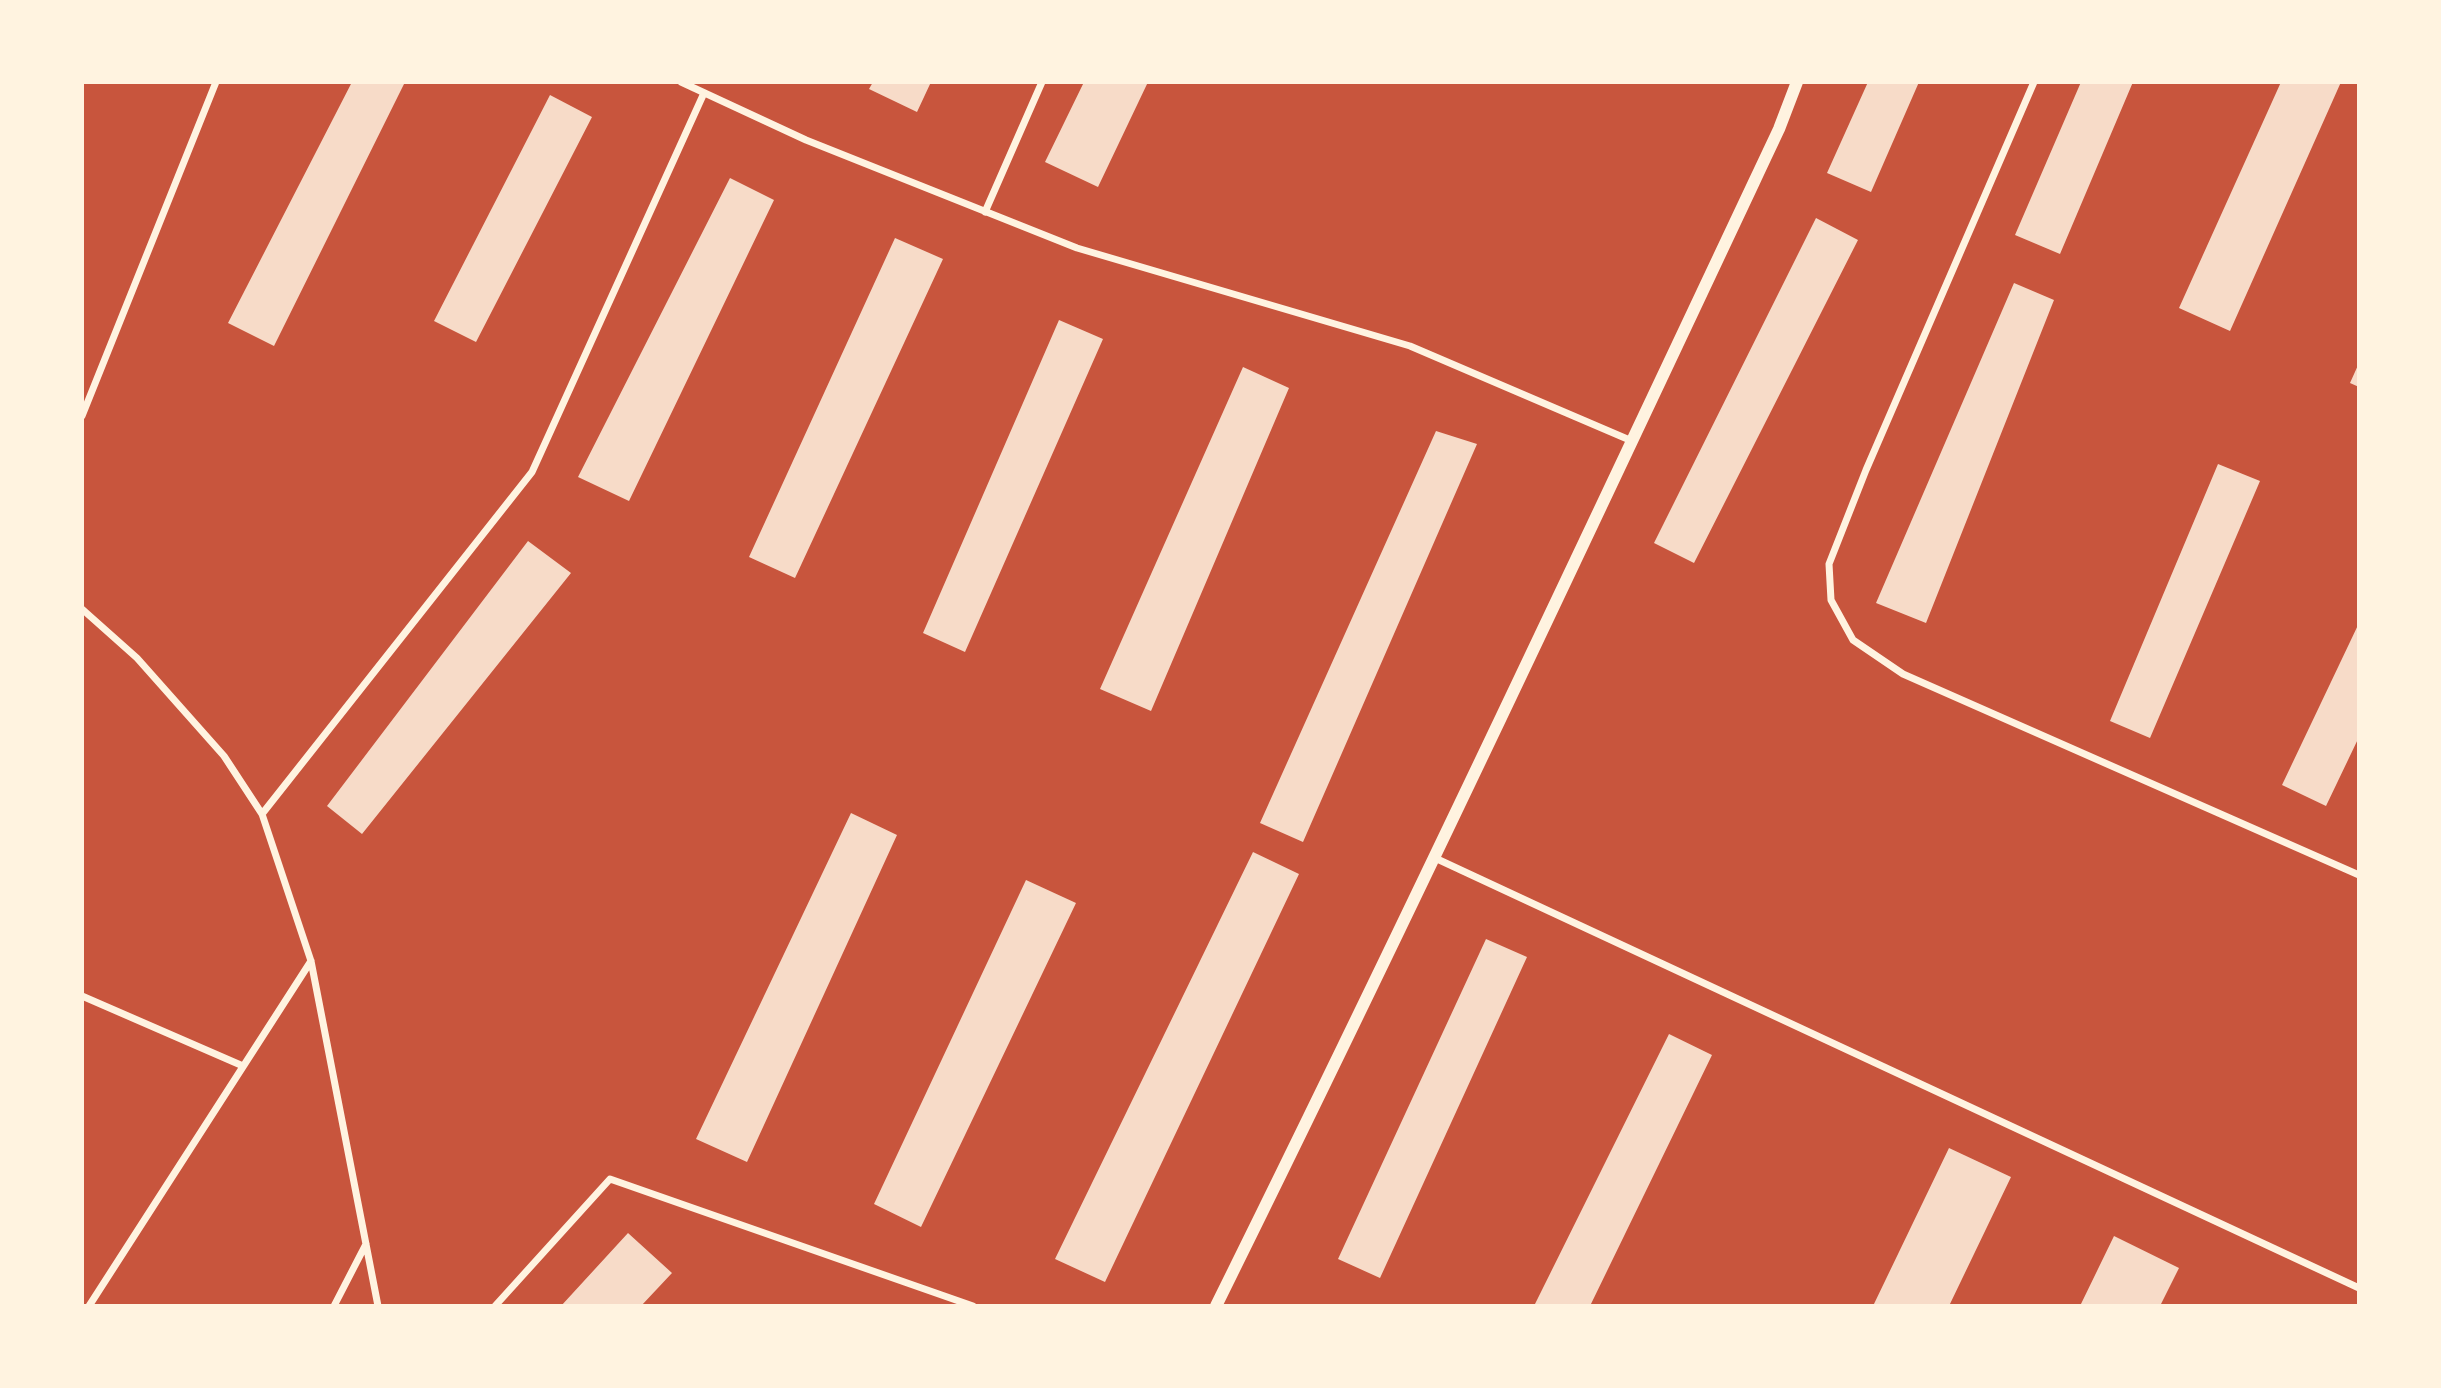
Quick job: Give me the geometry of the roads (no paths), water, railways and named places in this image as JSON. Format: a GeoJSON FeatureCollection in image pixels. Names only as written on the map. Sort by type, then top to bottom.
{"type":"FeatureCollection","features":[{"type":"Feature","properties":{"kind":"street"},"geometry":{"type":"LineString","coordinates":[[82,416],[216,82]]}},
{"type":"Feature","properties":{"kind":"street"},"geometry":{"type":"LineString","coordinates":[[681,82],[806,140],[1077,248],[1410,346],[1632,441]]}},
{"type":"Feature","properties":{"kind":"street"},"geometry":{"type":"LineString","coordinates":[[985,212],[1042,82]]}},
{"type":"Feature","properties":{"kind":"street"},"geometry":{"type":"LineString","coordinates":[[1216,1306],[1435,858],[1779,129],[1797,82]]}},
{"type":"Feature","properties":{"kind":"street"},"geometry":{"type":"LineString","coordinates":[[2034,82],[1866,470],[1829,564],[1832,600],[1853,640],[1903,674],[2359,875]]}},
{"type":"Feature","properties":{"kind":"street"},"geometry":{"type":"LineString","coordinates":[[262,814],[532,472],[704,93]]}},
{"type":"Feature","properties":{"kind":"street"},"geometry":{"type":"LineString","coordinates":[[82,609],[138,658],[224,756],[262,814],[311,961],[378,1306]]}},
{"type":"Feature","properties":{"kind":"street"},"geometry":{"type":"LineString","coordinates":[[1435,858],[2359,1288]]}},
{"type":"Feature","properties":{"kind":"street"},"geometry":{"type":"LineString","coordinates":[[89,1306],[311,961]]}},
{"type":"Feature","properties":{"kind":"street"},"geometry":{"type":"LineString","coordinates":[[82,996],[243,1066]]}},
{"type":"Feature","properties":{"kind":"street"},"geometry":{"type":"LineString","coordinates":[[495,1306],[610,1179],[973,1306]]}},
{"type":"Feature","properties":{"kind":"street"},"geometry":{"type":"LineString","coordinates":[[334,1306],[366,1244]]}}]}
